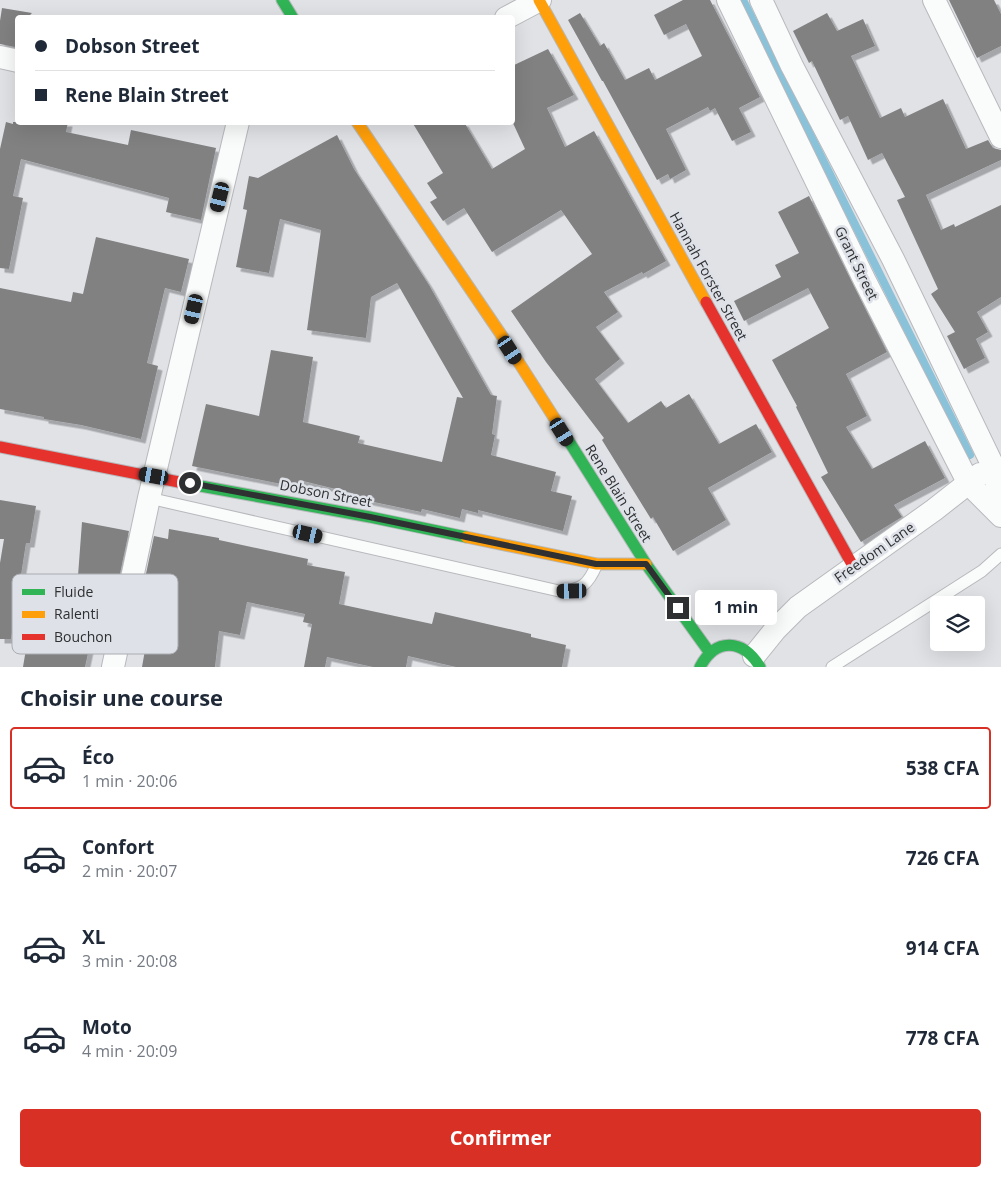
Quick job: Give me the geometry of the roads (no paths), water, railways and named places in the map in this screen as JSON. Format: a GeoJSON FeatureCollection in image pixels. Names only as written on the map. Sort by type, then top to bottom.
{"type":"FeatureCollection","features":[{"type":"Feature","properties":{"kind":"street"},"geometry":{"type":"LineString","coordinates":[[282,0],[291,15]]}},
{"type":"Feature","properties":{"kind":"street"},"geometry":{"type":"LineString","coordinates":[[512,15],[539,0]]}},
{"type":"Feature","properties":{"kind":"street","name":"Hannah Forster Street"},"geometry":{"type":"LineString","coordinates":[[539,0],[853,566]]}},
{"type":"Feature","properties":{"kind":"street","name":"Grant Street"},"geometry":{"type":"LineString","coordinates":[[728,0],[865,281],[969,484],[1001,516]]}},
{"type":"Feature","properties":{"kind":"street"},"geometry":{"type":"LineString","coordinates":[[761,0],[792,66],[996,459],[1001,503]]}},
{"type":"Feature","properties":{"kind":"street"},"geometry":{"type":"LineString","coordinates":[[934,0],[1001,137]]}},
{"type":"Feature","properties":{"kind":"street"},"geometry":{"type":"LineString","coordinates":[[0,57],[15,60]]}},
{"type":"Feature","properties":{"kind":"street"},"geometry":{"type":"LineString","coordinates":[[133,574],[237,125]]}},
{"type":"Feature","properties":{"kind":"street","name":"Rene Blain Street"},"geometry":{"type":"LineString","coordinates":[[359,125],[500,333],[646,564],[710,653]]}},
{"type":"Feature","properties":{"kind":"street","name":"Dobson Street"},"geometry":{"type":"LineString","coordinates":[[0,447],[152,487],[370,517],[596,564],[646,564]]}},
{"type":"Feature","properties":{"kind":"street","name":"Freedom Lane"},"geometry":{"type":"LineString","coordinates":[[757,661],[775,630],[798,606],[969,484],[996,459]]}},
{"type":"Feature","properties":{"kind":"street"},"geometry":{"type":"LineString","coordinates":[[700,667],[702,661],[710,653],[718,647],[727,645],[737,645],[746,649],[757,661]]}},
{"type":"Feature","properties":{"kind":"street"},"geometry":{"type":"LineString","coordinates":[[113,667],[116,654]]}},
{"type":"Feature","properties":{"kind":"lane"},"geometry":{"type":"LineString","coordinates":[[152,487],[559,591],[572,591],[581,588],[591,578],[596,564]]}},
{"type":"Feature","properties":{"kind":"lane"},"geometry":{"type":"LineString","coordinates":[[832,667],[982,571],[1001,554]]}},
{"type":"Feature","properties":{"kind":"waterway"},"geometry":{"type":"LineString","coordinates":[[743,0],[970,455]]}}]}
